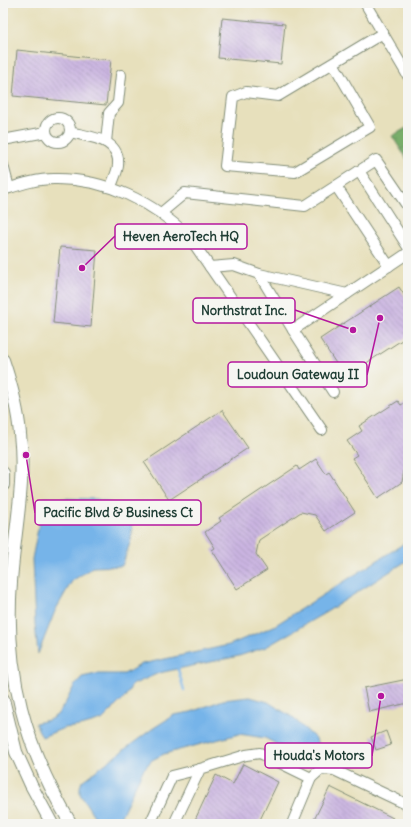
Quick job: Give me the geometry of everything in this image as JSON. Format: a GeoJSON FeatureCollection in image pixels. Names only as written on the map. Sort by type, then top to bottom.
{"type":"FeatureCollection","features":[{"type":"Feature","properties":{"kind":"main road"},"geometry":{"type":"LineString","coordinates":[[3,360],[13,396],[20,434],[20,484],[10,583],[10,639],[14,674],[24,718],[33,747],[48,781],[72,824]]}},
{"type":"Feature","properties":{"kind":"main road"},"geometry":{"type":"LineString","coordinates":[[3,473],[3,483]]}},
{"type":"Feature","properties":{"kind":"main road"},"geometry":{"type":"LineString","coordinates":[[3,699],[16,752],[31,785],[52,824]]}},
{"type":"Feature","properties":{"kind":"street"},"geometry":{"type":"LineString","coordinates":[[365,3],[408,76]]}},
{"type":"Feature","properties":{"kind":"street"},"geometry":{"type":"LineString","coordinates":[[333,63],[370,127],[294,172],[225,166],[233,97],[246,92],[278,96],[333,63],[383,33]]}},
{"type":"Feature","properties":{"kind":"street"},"geometry":{"type":"LineString","coordinates":[[106,142],[110,113],[118,103],[121,75]]}},
{"type":"Feature","properties":{"kind":"street"},"geometry":{"type":"LineString","coordinates":[[59,118],[65,120],[68,124],[70,132],[64,140],[56,142],[49,139],[46,132],[46,125],[50,121],[59,118]]}},
{"type":"Feature","properties":{"kind":"street"},"geometry":{"type":"LineString","coordinates":[[3,140],[46,132]]}},
{"type":"Feature","properties":{"kind":"street"},"geometry":{"type":"LineString","coordinates":[[70,132],[106,142],[113,147],[117,153],[118,168],[111,187]]}},
{"type":"Feature","properties":{"kind":"street"},"geometry":{"type":"LineString","coordinates":[[161,213],[185,193],[305,206],[376,160],[408,208]]}},
{"type":"Feature","properties":{"kind":"street"},"geometry":{"type":"LineString","coordinates":[[3,165],[6,189],[52,178],[77,180],[111,187],[141,201],[177,225],[190,238],[322,430]]}},
{"type":"Feature","properties":{"kind":"street"},"geometry":{"type":"LineString","coordinates":[[359,171],[408,247]]}},
{"type":"Feature","properties":{"kind":"street"},"geometry":{"type":"LineString","coordinates":[[336,186],[389,266]]}},
{"type":"Feature","properties":{"kind":"street"},"geometry":{"type":"LineString","coordinates":[[292,330],[408,253]]}},
{"type":"Feature","properties":{"kind":"street"},"geometry":{"type":"LineString","coordinates":[[210,267],[234,265],[259,274],[347,294]]}},
{"type":"Feature","properties":{"kind":"street"},"geometry":{"type":"LineString","coordinates":[[259,274],[292,330],[333,392]]}},
{"type":"Feature","properties":{"kind":"street"},"geometry":{"type":"LineString","coordinates":[[3,483],[20,484]]}},
{"type":"Feature","properties":{"kind":"street"},"geometry":{"type":"LineString","coordinates":[[150,824],[172,776],[246,755],[260,753],[311,778]]}},
{"type":"Feature","properties":{"kind":"street"},"geometry":{"type":"LineString","coordinates":[[174,824],[200,769]]}},
{"type":"Feature","properties":{"kind":"street"},"geometry":{"type":"LineString","coordinates":[[292,824],[311,778],[321,769],[334,770],[408,805]]}},
{"type":"Feature","properties":{"kind":"green space"},"geometry":{"type":"Polygon","coordinates":[[[408,127],[408,161],[392,136],[408,127]]]}},
{"type":"Feature","properties":{"kind":"water"},"geometry":{"type":"Polygon","coordinates":[[[44,498],[97,499],[121,506],[133,517],[131,540],[122,566],[93,567],[72,581],[55,611],[38,654],[32,559],[44,498]]]}},
{"type":"Feature","properties":{"kind":"water"},"geometry":{"type":"Polygon","coordinates":[[[408,541],[408,560],[328,611],[266,647],[239,656],[159,673],[132,685],[125,697],[102,720],[81,726],[64,728],[42,737],[35,723],[49,720],[57,715],[74,686],[82,677],[96,674],[124,674],[142,664],[229,645],[274,626],[408,541]]]}},
{"type":"Feature","properties":{"kind":"water"},"geometry":{"type":"Polygon","coordinates":[[[250,697],[268,702],[292,717],[316,739],[318,745],[313,751],[304,756],[295,754],[265,738],[239,734],[164,754],[152,760],[143,770],[117,824],[99,824],[80,794],[82,781],[152,729],[174,715],[191,712],[223,700],[250,697]]]}},
{"type":"Feature","properties":{"kind":"building"},"geometry":{"type":"Polygon","coordinates":[[[222,18],[285,24],[281,64],[218,58],[222,18]]]}},
{"type":"Feature","properties":{"kind":"building"},"geometry":{"type":"Polygon","coordinates":[[[17,50],[111,60],[106,105],[13,96],[17,50]]]}},
{"type":"Feature","properties":{"kind":"building"},"geometry":{"type":"Polygon","coordinates":[[[60,247],[97,250],[91,327],[53,323],[60,247]]]}},
{"type":"Feature","properties":{"kind":"building"},"geometry":{"type":"Polygon","coordinates":[[[399,287],[408,301],[408,336],[345,377],[320,339],[399,287]]]}},
{"type":"Feature","properties":{"kind":"building"},"geometry":{"type":"Polygon","coordinates":[[[398,401],[401,405],[408,401],[408,464],[405,465],[402,482],[378,498],[352,458],[357,455],[347,441],[362,431],[359,426],[398,401]]]}},
{"type":"Feature","properties":{"kind":"building"},"geometry":{"type":"Polygon","coordinates":[[[222,410],[248,448],[169,500],[144,462],[222,410]]]}},
{"type":"Feature","properties":{"kind":"building"},"geometry":{"type":"Polygon","coordinates":[[[316,459],[326,474],[329,472],[355,512],[326,531],[315,515],[301,512],[259,540],[256,554],[267,570],[237,589],[212,550],[215,548],[205,532],[221,521],[219,518],[297,466],[299,470],[316,459]]]}},
{"type":"Feature","properties":{"kind":"building"},"geometry":{"type":"Polygon","coordinates":[[[408,679],[408,703],[369,712],[364,688],[408,679]]]}},
{"type":"Feature","properties":{"kind":"building"},"geometry":{"type":"Polygon","coordinates":[[[386,731],[391,745],[376,750],[371,737],[386,731]]]}},
{"type":"Feature","properties":{"kind":"building"},"geometry":{"type":"Polygon","coordinates":[[[243,764],[278,782],[258,824],[193,824],[216,775],[233,784],[243,764]]]}},
{"type":"Feature","properties":{"kind":"building"},"geometry":{"type":"Polygon","coordinates":[[[330,787],[393,818],[390,824],[312,824],[330,787]]]}},
{"type":"Feature","properties":{"kind":"waterway"},"geometry":{"type":"LineString","coordinates":[[177,666],[184,690]]}},
{"type":"Feature","properties":{"kind":"place","name":"Heven AeroTech HQ"},"geometry":{"type":"Point","coordinates":[82,268]}},
{"type":"Feature","properties":{"kind":"place","name":"Loudoun Gateway II"},"geometry":{"type":"Point","coordinates":[380,318]}},
{"type":"Feature","properties":{"kind":"place","name":"Northstrat Inc."},"geometry":{"type":"Point","coordinates":[353,330]}},
{"type":"Feature","properties":{"kind":"place","name":"Pacific Blvd & Business Ct"},"geometry":{"type":"Point","coordinates":[26,455]}},
{"type":"Feature","properties":{"kind":"place","name":"Houda's Motors"},"geometry":{"type":"Point","coordinates":[381,696]}}]}
